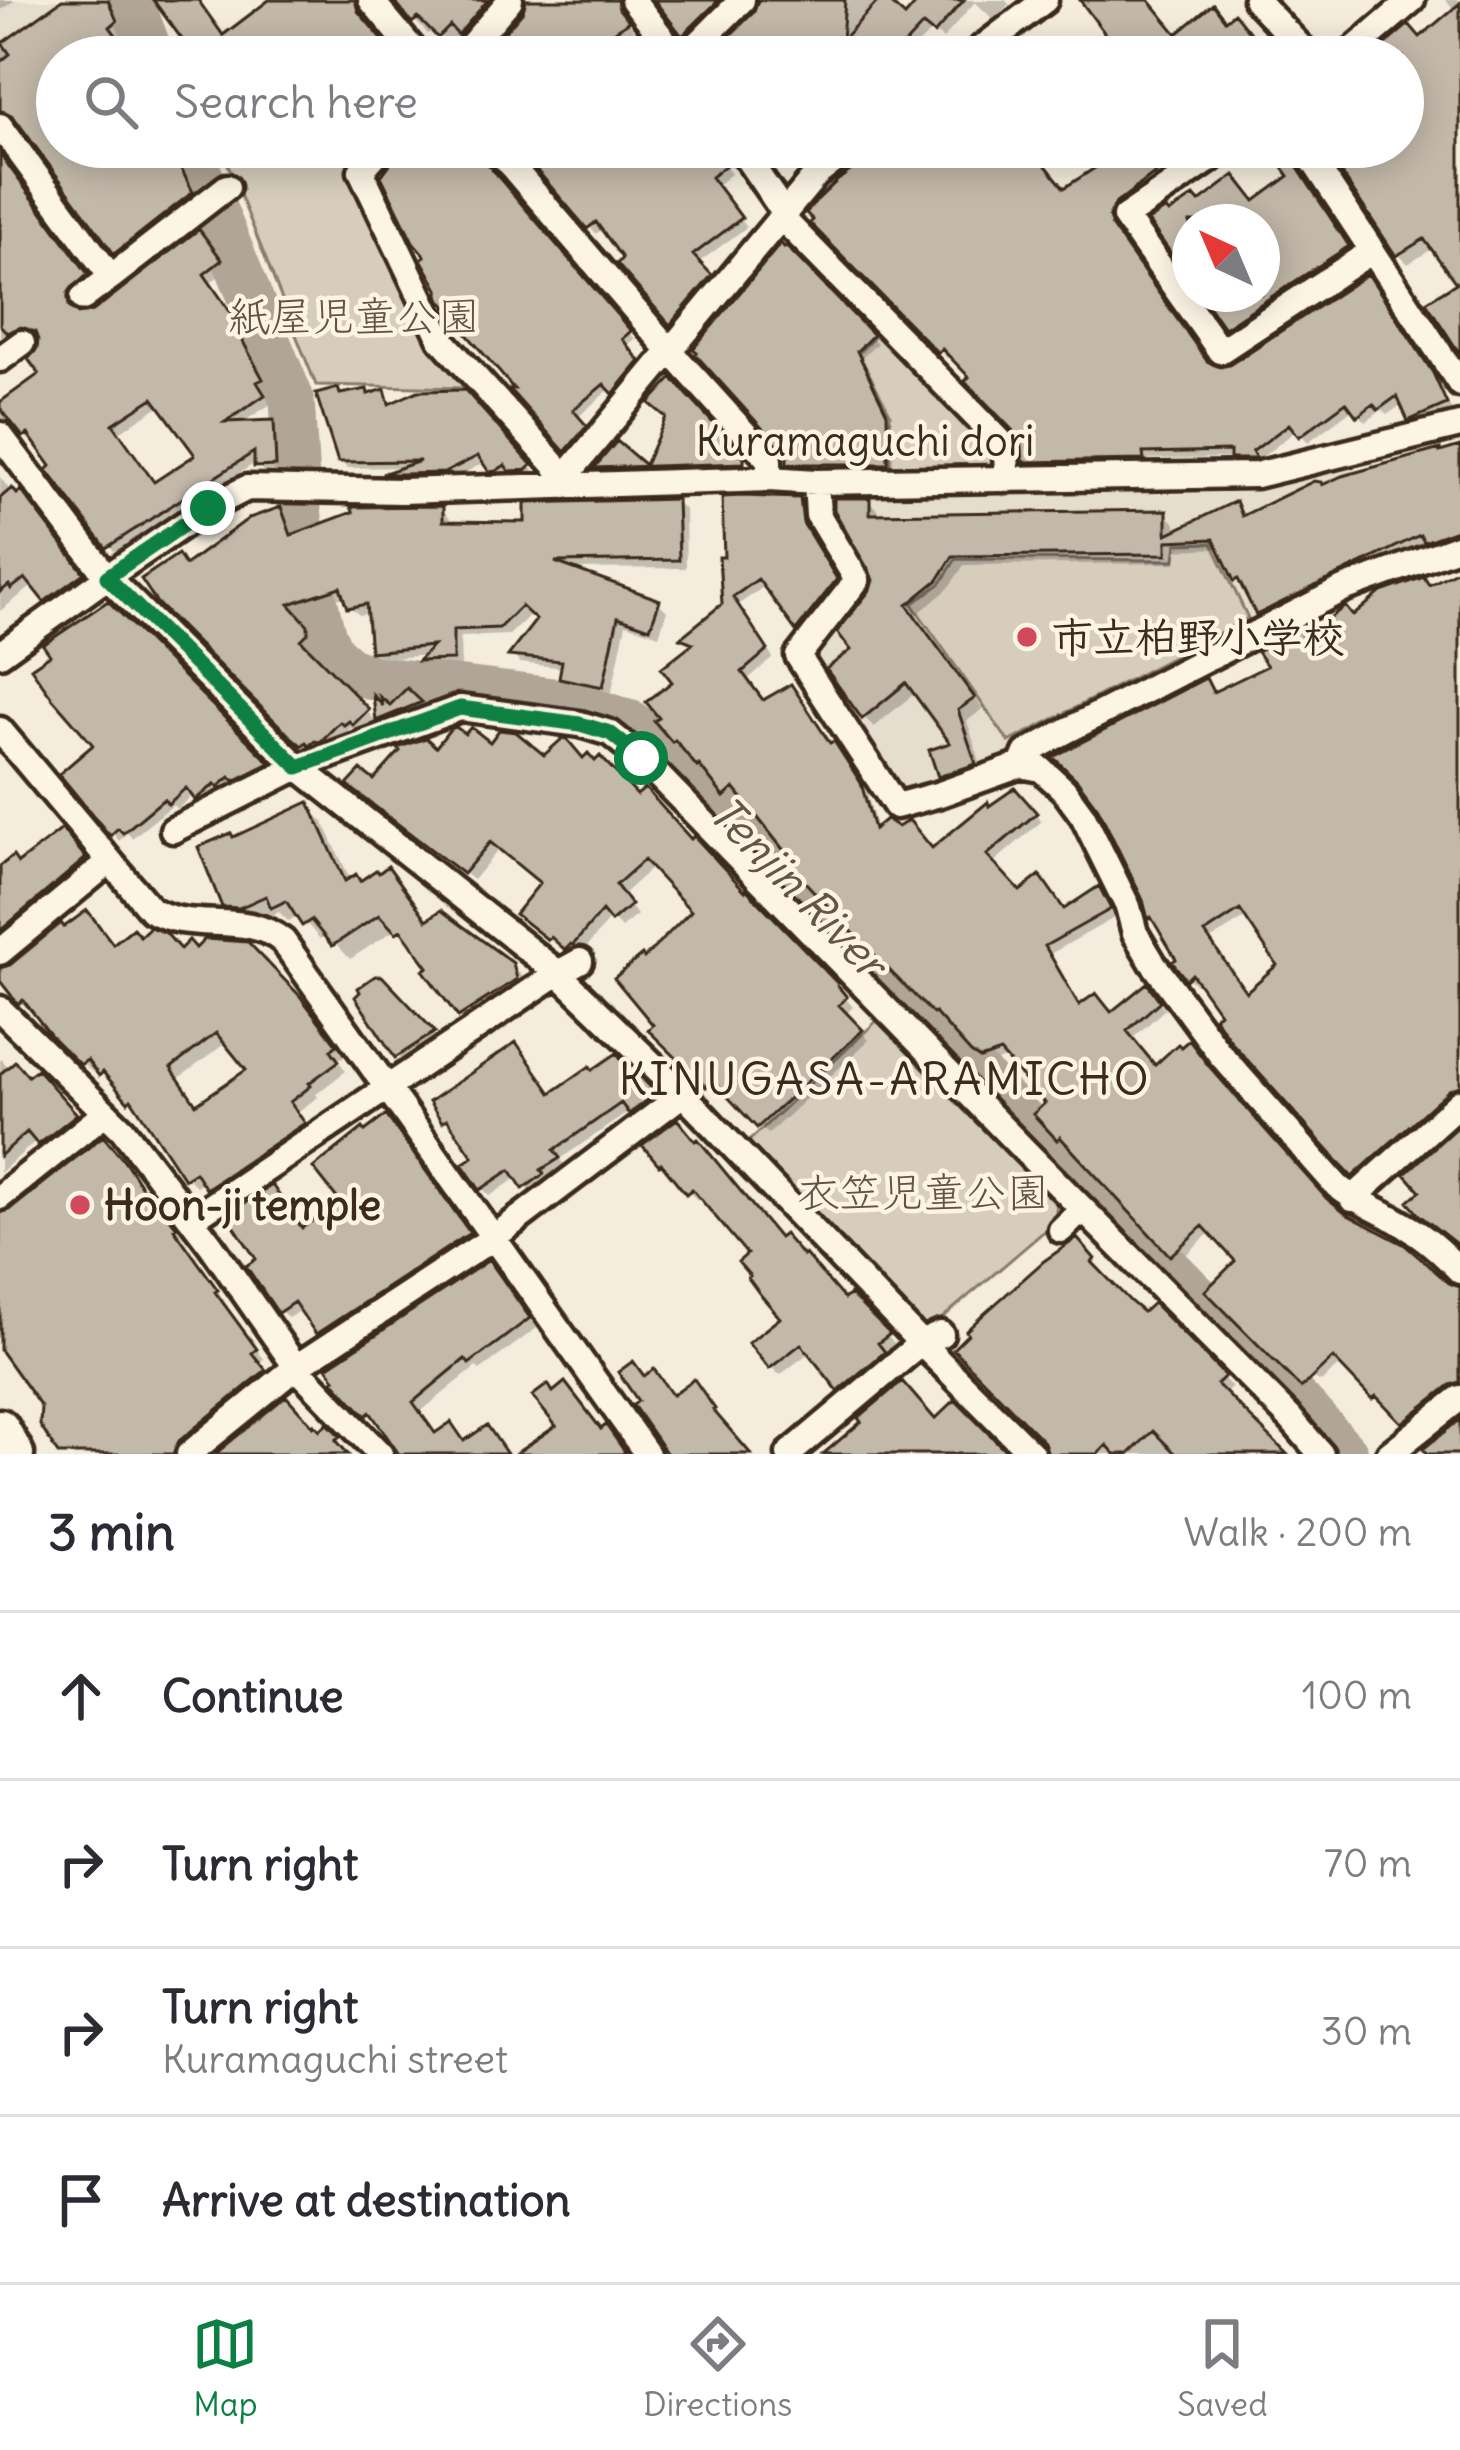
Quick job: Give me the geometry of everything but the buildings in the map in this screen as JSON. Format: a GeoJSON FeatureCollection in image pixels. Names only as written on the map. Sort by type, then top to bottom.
{"type":"FeatureCollection","features":[{"type":"Feature","properties":{"kind":"main road"},"geometry":{"type":"LineString","coordinates":[[0,1428],[15,1454]]}},
{"type":"Feature","properties":{"kind":"street"},"geometry":{"type":"LineString","coordinates":[[371,0],[401,36]]}},
{"type":"Feature","properties":{"kind":"street"},"geometry":{"type":"LineString","coordinates":[[478,36],[510,0]]}},
{"type":"Feature","properties":{"kind":"street"},"geometry":{"type":"LineString","coordinates":[[633,0],[663,36]]}},
{"type":"Feature","properties":{"kind":"street"},"geometry":{"type":"LineString","coordinates":[[703,36],[742,0]]}},
{"type":"Feature","properties":{"kind":"street"},"geometry":{"type":"LineString","coordinates":[[998,36],[1045,0]]}},
{"type":"Feature","properties":{"kind":"street"},"geometry":{"type":"LineString","coordinates":[[1256,0],[1290,36]]}},
{"type":"Feature","properties":{"kind":"street"},"geometry":{"type":"LineString","coordinates":[[1370,36],[1412,0]]}},
{"type":"Feature","properties":{"kind":"street"},"geometry":{"type":"LineString","coordinates":[[0,126],[111,277]]}},
{"type":"Feature","properties":{"kind":"street"},"geometry":{"type":"LineString","coordinates":[[364,168],[361,171],[441,339],[561,480],[825,168]]}},
{"type":"Feature","properties":{"kind":"street"},"geometry":{"type":"LineString","coordinates":[[513,168],[770,460],[769,479]]}},
{"type":"Feature","properties":{"kind":"street"},"geometry":{"type":"LineString","coordinates":[[752,168],[783,216],[1006,447],[1007,480]]}},
{"type":"Feature","properties":{"kind":"street"},"geometry":{"type":"LineString","coordinates":[[1198,168],[1125,218],[1220,351],[1372,251]]}},
{"type":"Feature","properties":{"kind":"street"},"geometry":{"type":"LineString","coordinates":[[1318,168],[1460,384]]}},
{"type":"Feature","properties":{"kind":"street"},"geometry":{"type":"LineString","coordinates":[[83,298],[216,196]]}},
{"type":"Feature","properties":{"kind":"street"},"geometry":{"type":"LineString","coordinates":[[0,359],[22,343]]}},
{"type":"Feature","properties":{"kind":"street","name":"Kuramaguchi dori"},"geometry":{"type":"LineString","coordinates":[[0,655],[107,577],[247,488],[403,491],[561,480],[816,482],[1256,475],[1460,425]]}},
{"type":"Feature","properties":{"kind":"street"},"geometry":{"type":"LineString","coordinates":[[0,435],[107,577],[298,767],[569,967],[682,1094],[931,1339],[1032,1454]]}},
{"type":"Feature","properties":{"kind":"street"},"geometry":{"type":"LineString","coordinates":[[816,482],[818,515],[857,580],[798,656],[896,806],[1021,765],[1041,770],[1083,816],[1128,907],[1135,933],[1220,1054],[1344,1192],[1440,1249],[1460,1271]]}},
{"type":"Feature","properties":{"kind":"street"},"geometry":{"type":"LineString","coordinates":[[1021,765],[1026,753],[1342,589],[1460,546]]}},
{"type":"Feature","properties":{"kind":"street"},"geometry":{"type":"LineString","coordinates":[[173,830],[298,767],[460,708],[580,724],[610,733],[641,758],[1321,1454]]}},
{"type":"Feature","properties":{"kind":"street"},"geometry":{"type":"LineString","coordinates":[[0,730],[151,910],[193,923],[256,926],[283,941],[647,1454]]}},
{"type":"Feature","properties":{"kind":"street"},"geometry":{"type":"LineString","coordinates":[[0,952],[109,862]]}},
{"type":"Feature","properties":{"kind":"street"},"geometry":{"type":"LineString","coordinates":[[192,1219],[569,967]]}},
{"type":"Feature","properties":{"kind":"street"},"geometry":{"type":"LineString","coordinates":[[0,1010],[123,1130],[296,1367],[380,1454]]}},
{"type":"Feature","properties":{"kind":"street"},"geometry":{"type":"LineString","coordinates":[[189,1454],[296,1367],[493,1238],[682,1094]]}},
{"type":"Feature","properties":{"kind":"street"},"geometry":{"type":"LineString","coordinates":[[1344,1192],[1460,1102]]}},
{"type":"Feature","properties":{"kind":"street"},"geometry":{"type":"LineString","coordinates":[[0,1197],[105,1112]]}},
{"type":"Feature","properties":{"kind":"street"},"geometry":{"type":"LineString","coordinates":[[1061,1230],[1082,1210]]}},
{"type":"Feature","properties":{"kind":"street"},"geometry":{"type":"LineString","coordinates":[[789,1454],[931,1339]]}},
{"type":"Feature","properties":{"kind":"street"},"geometry":{"type":"LineString","coordinates":[[1391,1453],[1460,1399]]}},
{"type":"Feature","properties":{"kind":"shaded area"},"geometry":{"type":"Polygon","coordinates":[[[0,0],[109,0],[119,24],[103,36],[36,36],[36,84],[1,110],[0,0]]]}},
{"type":"Feature","properties":{"kind":"shaded area","name":"市立柏野小学校"},"geometry":{"type":"Polygon","coordinates":[[[1352,467],[1388,562],[993,768],[905,793],[895,788],[813,652],[869,579],[824,514],[824,491],[1255,492],[1352,467]]]}},
{"type":"Feature","properties":{"kind":"green space","name":"紙屋児童公園"},"geometry":{"type":"Polygon","coordinates":[[[229,168],[359,168],[437,351],[467,388],[316,385],[229,168]]]}},
{"type":"Feature","properties":{"kind":"green space"},"geometry":{"type":"Polygon","coordinates":[[[877,334],[995,459],[994,468],[890,469],[890,413],[858,353],[877,334]]]}},
{"type":"Feature","properties":{"kind":"green space"},"geometry":{"type":"Polygon","coordinates":[[[1212,543],[1248,618],[1009,742],[912,604],[941,583],[956,559],[1175,560],[1177,544],[1212,543]]]}},
{"type":"Feature","properties":{"kind":"green space","name":"衣笠児童公園"},"geometry":{"type":"Polygon","coordinates":[[[882,1016],[1057,1201],[1055,1222],[932,1327],[924,1325],[748,1142],[882,1016]]]}},
{"type":"Feature","properties":{"kind":"waterway","name":"Tenjin River"},"geometry":{"type":"LineString","coordinates":[[131,0],[144,36]]}},
{"type":"Feature","properties":{"kind":"waterway","name":"Tenjin River"},"geometry":{"type":"LineString","coordinates":[[198,168],[292,400],[299,511],[309,577],[332,654],[348,668],[374,678],[561,701],[630,722],[671,755],[769,862],[1346,1454]]}},
{"type":"Feature","properties":{"kind":"place","name":"市立柏野小学校"},"geometry":{"type":"Point","coordinates":[1027,637]}},
{"type":"Feature","properties":{"kind":"place","name":"Hoon-ji temple"},"geometry":{"type":"Point","coordinates":[80,1205]}},
{"type":"Feature","properties":{"kind":"district","name":"KINUGASA-ARAMICHO"},"geometry":{"type":"Point","coordinates":[885,1079]}},
{"type":"Feature","properties":{"kind":"route"},"geometry":{"type":"LineString","coordinates":[[208,508],[107,577],[298,767],[460,708],[580,724],[610,733],[641,758]]}}]}
